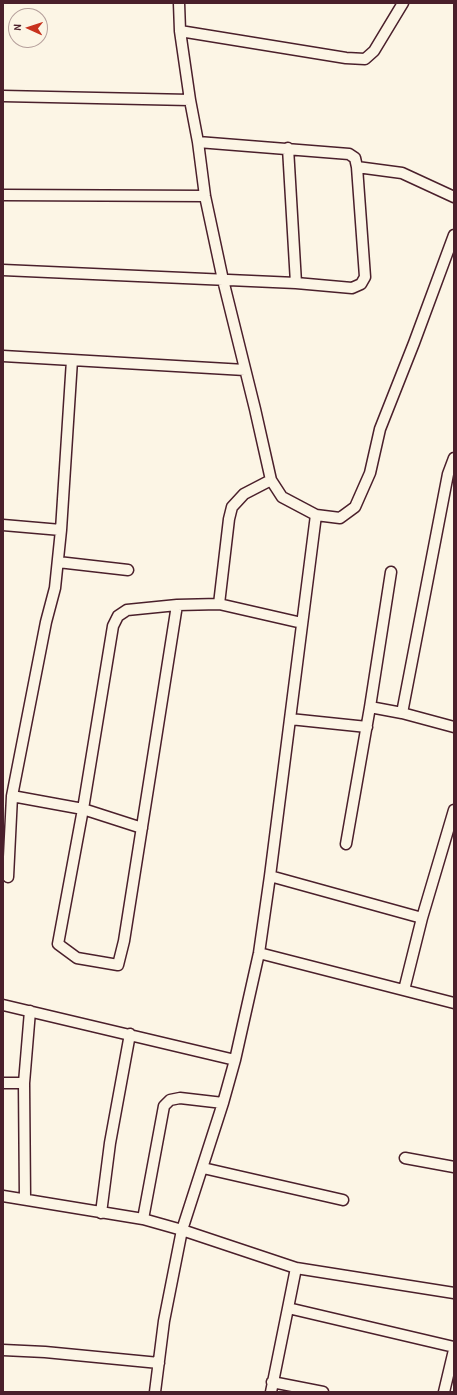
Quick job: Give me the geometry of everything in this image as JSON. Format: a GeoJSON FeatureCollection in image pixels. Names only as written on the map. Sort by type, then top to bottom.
{"type":"FeatureCollection","features":[{"type":"Feature","properties":{"kind":"street"},"geometry":{"type":"LineString","coordinates":[[179,3],[180,30],[205,196],[223,280],[271,480],[282,497],[316,515],[340,518],[355,507],[370,473],[380,429],[454,235]]}},
{"type":"Feature","properties":{"kind":"street"},"geometry":{"type":"LineString","coordinates":[[180,30],[346,58],[365,59],[374,51],[403,3]]}},
{"type":"Feature","properties":{"kind":"street"},"geometry":{"type":"LineString","coordinates":[[3,96],[190,100]]}},
{"type":"Feature","properties":{"kind":"street"},"geometry":{"type":"LineString","coordinates":[[3,270],[296,283],[352,288],[360,284],[365,277],[358,167],[355,158],[349,154],[198,142]]}},
{"type":"Feature","properties":{"kind":"street"},"geometry":{"type":"LineString","coordinates":[[288,148],[296,283]]}},
{"type":"Feature","properties":{"kind":"street"},"geometry":{"type":"LineString","coordinates":[[358,167],[402,173],[454,197]]}},
{"type":"Feature","properties":{"kind":"street"},"geometry":{"type":"LineString","coordinates":[[3,195],[205,196]]}},
{"type":"Feature","properties":{"kind":"street"},"geometry":{"type":"LineString","coordinates":[[3,356],[245,370]]}},
{"type":"Feature","properties":{"kind":"street"},"geometry":{"type":"LineString","coordinates":[[8,877],[12,796],[46,622],[55,588],[61,530],[72,360]]}},
{"type":"Feature","properties":{"kind":"street"},"geometry":{"type":"LineString","coordinates":[[402,713],[448,474],[454,458]]}},
{"type":"Feature","properties":{"kind":"street"},"geometry":{"type":"LineString","coordinates":[[219,604],[229,519],[232,507],[244,494],[271,480]]}},
{"type":"Feature","properties":{"kind":"street"},"geometry":{"type":"LineString","coordinates":[[155,1392],[164,1321],[182,1230],[203,1168],[235,1060],[259,953],[316,515]]}},
{"type":"Feature","properties":{"kind":"street"},"geometry":{"type":"LineString","coordinates":[[3,526],[61,530]]}},
{"type":"Feature","properties":{"kind":"street"},"geometry":{"type":"LineString","coordinates":[[58,562],[128,570]]}},
{"type":"Feature","properties":{"kind":"street"},"geometry":{"type":"LineString","coordinates":[[346,844],[367,727],[391,572]]}},
{"type":"Feature","properties":{"kind":"street"},"geometry":{"type":"LineString","coordinates":[[177,605],[124,941],[118,965],[77,958],[58,944],[83,809],[113,626],[118,616],[127,610],[177,605],[219,604],[302,623]]}},
{"type":"Feature","properties":{"kind":"street"},"geometry":{"type":"LineString","coordinates":[[370,707],[402,713],[454,727]]}},
{"type":"Feature","properties":{"kind":"street"},"geometry":{"type":"LineString","coordinates":[[290,719],[367,727]]}},
{"type":"Feature","properties":{"kind":"street"},"geometry":{"type":"LineString","coordinates":[[12,796],[83,809],[142,828]]}},
{"type":"Feature","properties":{"kind":"street"},"geometry":{"type":"LineString","coordinates":[[404,990],[422,918],[454,810]]}},
{"type":"Feature","properties":{"kind":"street"},"geometry":{"type":"LineString","coordinates":[[270,876],[422,918]]}},
{"type":"Feature","properties":{"kind":"street"},"geometry":{"type":"LineString","coordinates":[[259,953],[454,1003]]}},
{"type":"Feature","properties":{"kind":"street"},"geometry":{"type":"LineString","coordinates":[[3,1005],[235,1060]]}},
{"type":"Feature","properties":{"kind":"street"},"geometry":{"type":"LineString","coordinates":[[25,1199],[24,1083],[30,1011]]}},
{"type":"Feature","properties":{"kind":"street"},"geometry":{"type":"LineString","coordinates":[[101,1213],[110,1143],[130,1034]]}},
{"type":"Feature","properties":{"kind":"street"},"geometry":{"type":"LineString","coordinates":[[3,1083],[24,1083]]}},
{"type":"Feature","properties":{"kind":"street"},"geometry":{"type":"LineString","coordinates":[[143,1219],[164,1106],[170,1100],[180,1098],[223,1103]]}},
{"type":"Feature","properties":{"kind":"street"},"geometry":{"type":"LineString","coordinates":[[405,1158],[454,1167]]}},
{"type":"Feature","properties":{"kind":"street"},"geometry":{"type":"LineString","coordinates":[[203,1168],[343,1200]]}},
{"type":"Feature","properties":{"kind":"street"},"geometry":{"type":"LineString","coordinates":[[3,1196],[143,1219],[182,1230],[296,1268],[454,1293]]}},
{"type":"Feature","properties":{"kind":"street"},"geometry":{"type":"LineString","coordinates":[[296,1268],[271,1387],[323,1392]]}},
{"type":"Feature","properties":{"kind":"street"},"geometry":{"type":"LineString","coordinates":[[288,1308],[454,1347]]}},
{"type":"Feature","properties":{"kind":"street"},"geometry":{"type":"LineString","coordinates":[[3,1350],[45,1352],[159,1363]]}},
{"type":"Feature","properties":{"kind":"street"},"geometry":{"type":"LineString","coordinates":[[444,1392],[454,1350]]}}]}
